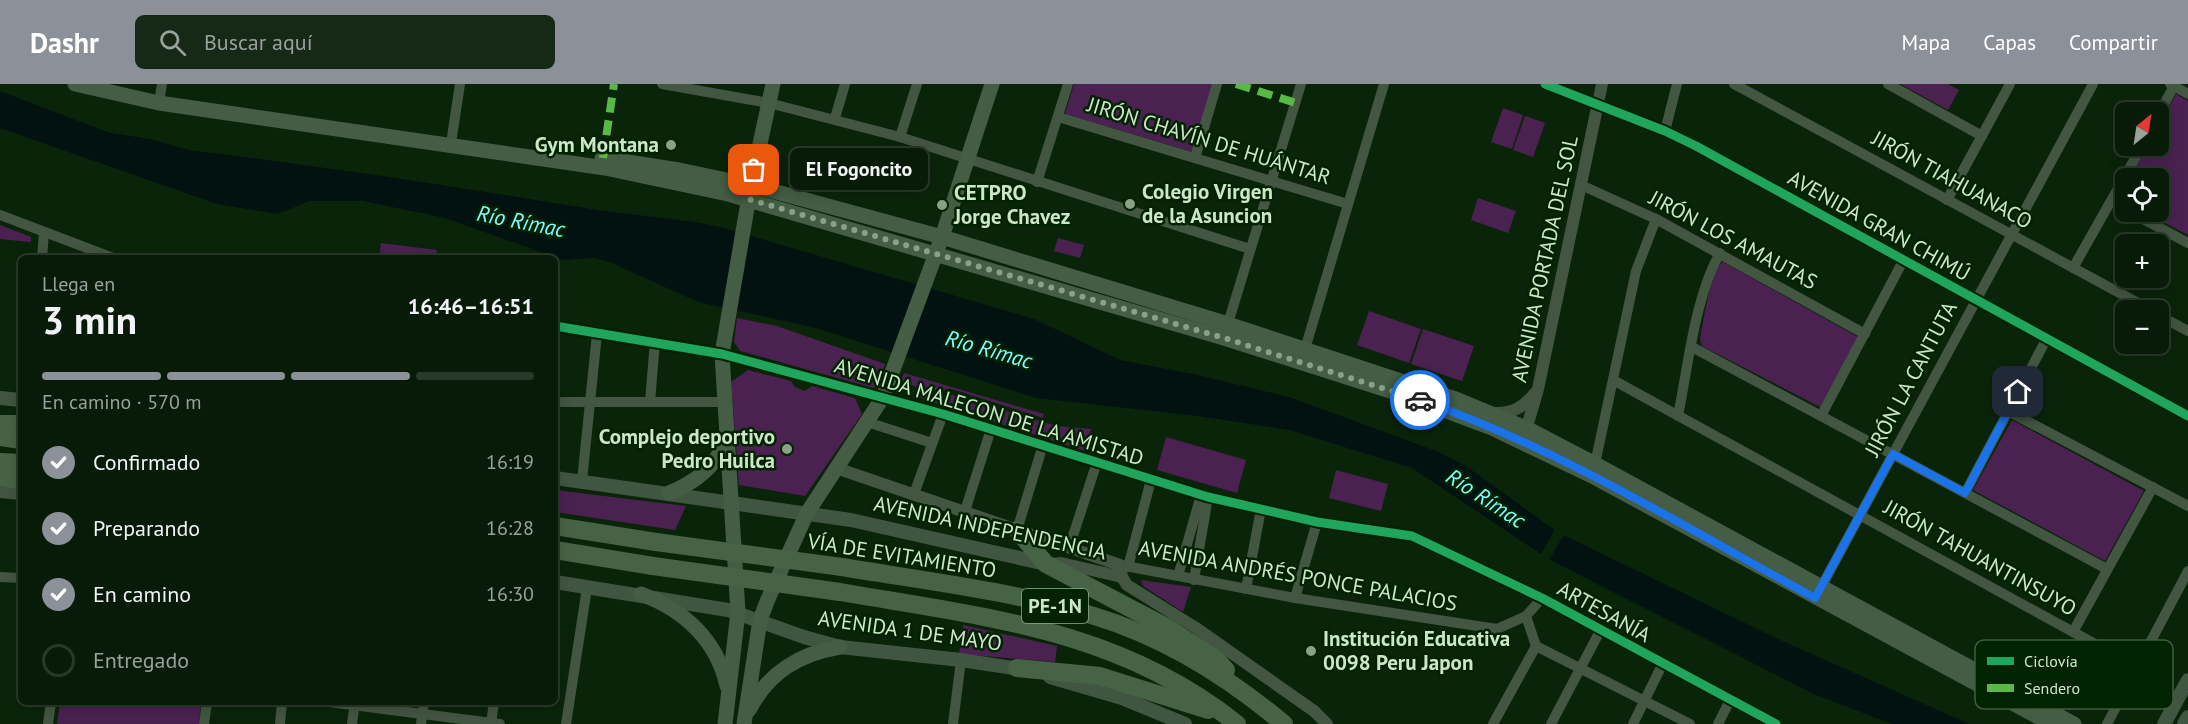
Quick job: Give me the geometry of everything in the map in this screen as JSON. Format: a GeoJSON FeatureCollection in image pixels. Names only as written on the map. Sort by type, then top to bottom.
{"type":"FeatureCollection","features":[{"type":"Feature","properties":{"kind":"highway"},"geometry":{"type":"LineString","coordinates":[[0,424],[18,424]]}},
{"type":"Feature","properties":{"kind":"highway"},"geometry":{"type":"LineString","coordinates":[[0,437],[18,440]]}},
{"type":"Feature","properties":{"kind":"highway"},"geometry":{"type":"LineString","coordinates":[[0,462],[18,464]]}},
{"type":"Feature","properties":{"kind":"highway"},"geometry":{"type":"LineString","coordinates":[[0,476],[18,480]]}},
{"type":"Feature","properties":{"kind":"highway","name":"VÍA DE EVITAMIENTO"},"geometry":{"type":"LineString","coordinates":[[558,526],[842,567],[993,593],[1095,616],[1144,635],[1186,656],[1250,695],[1284,724]]}},
{"type":"Feature","properties":{"kind":"highway"},"geometry":{"type":"LineString","coordinates":[[1017,530],[1046,564],[1125,603],[1190,642],[1216,659],[1250,695]]}},
{"type":"Feature","properties":{"kind":"highway","name":"PE-1N"},"geometry":{"type":"LineString","coordinates":[[558,550],[840,592],[987,618],[1088,641],[1158,672],[1232,720]]}},
{"type":"Feature","properties":{"kind":"highway"},"geometry":{"type":"LineString","coordinates":[[1017,668],[1049,669],[1100,676],[1232,720]]}},
{"type":"Feature","properties":{"kind":"main road"},"geometry":{"type":"LineString","coordinates":[[75,84],[161,93],[679,170],[749,199],[934,260],[1305,350],[1492,413],[1592,476],[1975,673]]}},
{"type":"Feature","properties":{"kind":"main road"},"geometry":{"type":"LineString","coordinates":[[120,84],[161,93],[605,168],[749,199],[854,213],[942,237],[1226,331],[1430,404],[1525,435],[1595,464],[1975,681]]}},
{"type":"Feature","properties":{"kind":"main road"},"geometry":{"type":"LineString","coordinates":[[725,724],[738,612],[722,354],[749,199],[773,84]]}},
{"type":"Feature","properties":{"kind":"main road"},"geometry":{"type":"LineString","coordinates":[[744,724],[760,620],[807,513],[883,397],[934,260],[992,84]]}},
{"type":"Feature","properties":{"kind":"main road"},"geometry":{"type":"LineString","coordinates":[[0,398],[18,400]]}},
{"type":"Feature","properties":{"kind":"main road"},"geometry":{"type":"LineString","coordinates":[[669,493],[703,474],[716,461],[726,440]]}},
{"type":"Feature","properties":{"kind":"main road"},"geometry":{"type":"LineString","coordinates":[[558,478],[807,513]]}},
{"type":"Feature","properties":{"kind":"main road"},"geometry":{"type":"LineString","coordinates":[[0,491],[18,493]]}},
{"type":"Feature","properties":{"kind":"main road","name":"AVENIDA INDEPENDENCIA"},"geometry":{"type":"LineString","coordinates":[[807,513],[850,520],[1046,564]]}},
{"type":"Feature","properties":{"kind":"main road","name":"AVENIDA 1 DE MAYO"},"geometry":{"type":"LineString","coordinates":[[558,583],[641,594],[738,612],[804,637],[840,647],[1017,668],[1122,698],[1185,724]]}},
{"type":"Feature","properties":{"kind":"main road"},"geometry":{"type":"LineString","coordinates":[[641,594],[672,608],[698,629],[717,657],[729,695]]}},
{"type":"Feature","properties":{"kind":"main road"},"geometry":{"type":"LineString","coordinates":[[744,724],[756,697],[783,668],[815,652],[840,647]]}},
{"type":"Feature","properties":{"kind":"main road"},"geometry":{"type":"LineString","coordinates":[[2173,708],[2188,680]]}},
{"type":"Feature","properties":{"kind":"main road"},"geometry":{"type":"LineString","coordinates":[[2024,709],[2050,724]]}},
{"type":"Feature","properties":{"kind":"main road"},"geometry":{"type":"LineString","coordinates":[[2045,709],[2074,724]]}},
{"type":"Feature","properties":{"kind":"main road"},"geometry":{"type":"LineString","coordinates":[[2164,724],[2172,709]]}},
{"type":"Feature","properties":{"kind":"main road"},"geometry":{"type":"LineString","coordinates":[[2184,724],[2188,717]]}},
{"type":"Feature","properties":{"kind":"street"},"geometry":{"type":"LineString","coordinates":[[452,137],[460,84]]}},
{"type":"Feature","properties":{"kind":"street"},"geometry":{"type":"LineString","coordinates":[[662,84],[699,87],[835,118],[900,136],[1250,249]]}},
{"type":"Feature","properties":{"kind":"street"},"geometry":{"type":"LineString","coordinates":[[835,118],[845,84]]}},
{"type":"Feature","properties":{"kind":"street"},"geometry":{"type":"LineString","coordinates":[[900,136],[916,84]]}},
{"type":"Feature","properties":{"kind":"street"},"geometry":{"type":"LineString","coordinates":[[1037,182],[1068,84]]}},
{"type":"Feature","properties":{"kind":"street"},"geometry":{"type":"LineString","coordinates":[[1195,158],[1217,84]]}},
{"type":"Feature","properties":{"kind":"street"},"geometry":{"type":"LineString","coordinates":[[1226,331],[1301,84]]}},
{"type":"Feature","properties":{"kind":"street"},"geometry":{"type":"LineString","coordinates":[[1305,350],[1384,84]]}},
{"type":"Feature","properties":{"kind":"street","name":"AVENIDA GRAN CHIMÚ"},"geometry":{"type":"LineString","coordinates":[[1545,84],[1665,131],[2188,416]]}},
{"type":"Feature","properties":{"kind":"street","name":"AVENIDA PORTADA DEL SOL"},"geometry":{"type":"LineString","coordinates":[[1525,435],[1538,389],[1602,84]]}},
{"type":"Feature","properties":{"kind":"street"},"geometry":{"type":"LineString","coordinates":[[1665,131],[1677,84]]}},
{"type":"Feature","properties":{"kind":"street","name":"JIRÓN TIAHUANACO"},"geometry":{"type":"LineString","coordinates":[[1734,84],[2132,300]]}},
{"type":"Feature","properties":{"kind":"street"},"geometry":{"type":"LineString","coordinates":[[1888,84],[1982,136]]}},
{"type":"Feature","properties":{"kind":"street"},"geometry":{"type":"LineString","coordinates":[[1947,200],[2010,84]]}},
{"type":"Feature","properties":{"kind":"street","name":"JIRÓN LA CANTUTA"},"geometry":{"type":"LineString","coordinates":[[1818,592],[2093,84]]}},
{"type":"Feature","properties":{"kind":"street"},"geometry":{"type":"LineString","coordinates":[[2164,102],[2172,85],[2188,94]]}},
{"type":"Feature","properties":{"kind":"street","name":"JIRÓN CHAVÍN DE HUÁNTAR"},"geometry":{"type":"LineString","coordinates":[[1058,117],[1348,204]]}},
{"type":"Feature","properties":{"kind":"street"},"geometry":{"type":"LineString","coordinates":[[2073,268],[2136,156]]}},
{"type":"Feature","properties":{"kind":"street","name":"JIRÓN LOS AMAUTAS"},"geometry":{"type":"LineString","coordinates":[[1581,185],[1656,219],[1865,334]]}},
{"type":"Feature","properties":{"kind":"street"},"geometry":{"type":"LineString","coordinates":[[2111,201],[2115,203]]}},
{"type":"Feature","properties":{"kind":"street"},"geometry":{"type":"LineString","coordinates":[[0,215],[105,255]]}},
{"type":"Feature","properties":{"kind":"street"},"geometry":{"type":"LineString","coordinates":[[1595,464],[1636,271],[1656,219]]}},
{"type":"Feature","properties":{"kind":"street"},"geometry":{"type":"LineString","coordinates":[[2149,222],[2188,243]]}},
{"type":"Feature","properties":{"kind":"street"},"geometry":{"type":"LineString","coordinates":[[42,255],[44,233]]}},
{"type":"Feature","properties":{"kind":"street"},"geometry":{"type":"LineString","coordinates":[[1678,416],[1708,276],[1720,253]]}},
{"type":"Feature","properties":{"kind":"street"},"geometry":{"type":"LineString","coordinates":[[1821,416],[1903,261]]}},
{"type":"Feature","properties":{"kind":"street"},"geometry":{"type":"LineString","coordinates":[[2169,321],[2188,331]]}},
{"type":"Feature","properties":{"kind":"street","name":"AVENIDA MALECON DE LA AMISTAD"},"geometry":{"type":"LineString","coordinates":[[558,326],[722,354],[943,414],[1204,496],[1317,522],[1412,536]]}},
{"type":"Feature","properties":{"kind":"street"},"geometry":{"type":"LineString","coordinates":[[582,481],[597,333]]}},
{"type":"Feature","properties":{"kind":"street"},"geometry":{"type":"LineString","coordinates":[[1965,493],[2047,338]]}},
{"type":"Feature","properties":{"kind":"street"},"geometry":{"type":"LineString","coordinates":[[650,402],[655,341]]}},
{"type":"Feature","properties":{"kind":"street"},"geometry":{"type":"LineString","coordinates":[[1692,347],[2107,569]]}},
{"type":"Feature","properties":{"kind":"street","name":"JIRÓN TAHUANTINSUYO"},"geometry":{"type":"LineString","coordinates":[[1613,380],[2088,640]]}},
{"type":"Feature","properties":{"kind":"street"},"geometry":{"type":"LineString","coordinates":[[1492,413],[1516,410],[1524,405],[1538,389]]}},
{"type":"Feature","properties":{"kind":"street"},"geometry":{"type":"LineString","coordinates":[[558,402],[724,402]]}},
{"type":"Feature","properties":{"kind":"street"},"geometry":{"type":"LineString","coordinates":[[2008,411],[2188,506]]}},
{"type":"Feature","properties":{"kind":"street"},"geometry":{"type":"LineString","coordinates":[[914,494],[943,414]]}},
{"type":"Feature","properties":{"kind":"street"},"geometry":{"type":"LineString","coordinates":[[867,422],[932,443]]}},
{"type":"Feature","properties":{"kind":"street"},"geometry":{"type":"LineString","coordinates":[[965,511],[991,429]]}},
{"type":"Feature","properties":{"kind":"street"},"geometry":{"type":"LineString","coordinates":[[1017,530],[1043,445]]}},
{"type":"Feature","properties":{"kind":"street"},"geometry":{"type":"LineString","coordinates":[[1069,548],[1097,462]]}},
{"type":"Feature","properties":{"kind":"street","name":"AVENIDA ANDRÉS PONCE PALACIOS"},"geometry":{"type":"LineString","coordinates":[[836,468],[965,511],[1123,569],[1178,576],[1295,598],[1497,629],[1526,616],[1542,598]]}},
{"type":"Feature","properties":{"kind":"street"},"geometry":{"type":"LineString","coordinates":[[1123,569],[1151,480]]}},
{"type":"Feature","properties":{"kind":"street"},"geometry":{"type":"LineString","coordinates":[[2073,632],[2153,487]]}},
{"type":"Feature","properties":{"kind":"street"},"geometry":{"type":"LineString","coordinates":[[1178,576],[1204,496]]}},
{"type":"Feature","properties":{"kind":"street"},"geometry":{"type":"LineString","coordinates":[[1194,580],[1204,496]]}},
{"type":"Feature","properties":{"kind":"street"},"geometry":{"type":"LineString","coordinates":[[1246,589],[1261,509]]}},
{"type":"Feature","properties":{"kind":"street"},"geometry":{"type":"LineString","coordinates":[[1295,598],[1317,522]]}},
{"type":"Feature","properties":{"kind":"street","name":"ARTESANÍA"},"geometry":{"type":"LineString","coordinates":[[1412,536],[1542,598],[1662,665],[1776,724]]}},
{"type":"Feature","properties":{"kind":"street","name":"AVENIDA INDEPENDENCIA"},"geometry":{"type":"LineString","coordinates":[[1046,564],[1061,563],[1123,569],[1134,591],[1205,634],[1314,711],[1327,724]]}},
{"type":"Feature","properties":{"kind":"street"},"geometry":{"type":"LineString","coordinates":[[2152,640],[2188,571]]}},
{"type":"Feature","properties":{"kind":"street"},"geometry":{"type":"LineString","coordinates":[[0,577],[18,579]]}},
{"type":"Feature","properties":{"kind":"street"},"geometry":{"type":"LineString","coordinates":[[566,724],[587,588]]}},
{"type":"Feature","properties":{"kind":"street"},"geometry":{"type":"LineString","coordinates":[[1526,616],[1536,646],[1690,724]]}},
{"type":"Feature","properties":{"kind":"street"},"geometry":{"type":"LineString","coordinates":[[1551,724],[1600,631]]}},
{"type":"Feature","properties":{"kind":"street"},"geometry":{"type":"LineString","coordinates":[[1493,724],[1536,646]]}},
{"type":"Feature","properties":{"kind":"street"},"geometry":{"type":"LineString","coordinates":[[953,724],[962,660]]}},
{"type":"Feature","properties":{"kind":"street"},"geometry":{"type":"LineString","coordinates":[[1633,724],[1662,665]]}},
{"type":"Feature","properties":{"kind":"street"},"geometry":{"type":"LineString","coordinates":[[1718,724],[1730,700]]}},
{"type":"Feature","properties":{"kind":"street"},"geometry":{"type":"LineString","coordinates":[[48,724],[51,705]]}},
{"type":"Feature","properties":{"kind":"street"},"geometry":{"type":"LineString","coordinates":[[204,724],[207,705]]}},
{"type":"Feature","properties":{"kind":"street"},"geometry":{"type":"LineString","coordinates":[[280,724],[282,705]]}},
{"type":"Feature","properties":{"kind":"street"},"geometry":{"type":"LineString","coordinates":[[352,724],[354,705]]}},
{"type":"Feature","properties":{"kind":"street"},"geometry":{"type":"LineString","coordinates":[[359,705],[422,719],[494,724],[494,705]]}},
{"type":"Feature","properties":{"kind":"street"},"geometry":{"type":"LineString","coordinates":[[2107,724],[2115,709]]}},
{"type":"Feature","properties":{"kind":"shaded area"},"geometry":{"type":"Polygon","coordinates":[[[1074,84],[1212,84],[1193,152],[1065,114],[1074,84]]]}},
{"type":"Feature","properties":{"kind":"shaded area"},"geometry":{"type":"Polygon","coordinates":[[[1900,84],[1948,84],[1959,90],[1948,110],[1900,84]]]}},
{"type":"Feature","properties":{"kind":"shaded area"},"geometry":{"type":"Polygon","coordinates":[[[2176,94],[2188,101],[2188,235],[2163,222],[2169,222],[2169,168],[2136,168],[2142,156],[2169,156],[2169,107],[2176,94]]]}},
{"type":"Feature","properties":{"kind":"shaded area"},"geometry":{"type":"Polygon","coordinates":[[[1503,108],[1523,115],[1512,149],[1491,142],[1503,108]]]}},
{"type":"Feature","properties":{"kind":"shaded area"},"geometry":{"type":"Polygon","coordinates":[[[1525,116],[1545,123],[1533,157],[1513,150],[1525,116]]]}},
{"type":"Feature","properties":{"kind":"shaded area"},"geometry":{"type":"Polygon","coordinates":[[[1478,198],[1516,211],[1508,233],[1471,220],[1478,198]]]}},
{"type":"Feature","properties":{"kind":"shaded area"},"geometry":{"type":"Polygon","coordinates":[[[0,225],[31,237],[31,242],[0,239],[0,225]]]}},
{"type":"Feature","properties":{"kind":"shaded area"},"geometry":{"type":"Polygon","coordinates":[[[1058,238],[1084,245],[1080,258],[1054,251],[1058,238]]]}},
{"type":"Feature","properties":{"kind":"shaded area"},"geometry":{"type":"Polygon","coordinates":[[[381,243],[437,250],[436,255],[379,255],[381,243]]]}},
{"type":"Feature","properties":{"kind":"shaded area"},"geometry":{"type":"Polygon","coordinates":[[[1723,262],[1858,337],[1820,407],[1702,346],[1700,339],[1708,297],[1715,275],[1723,262]]]}},
{"type":"Feature","properties":{"kind":"shaded area"},"geometry":{"type":"Polygon","coordinates":[[[1369,311],[1421,329],[1409,363],[1357,345],[1369,311]]]}},
{"type":"Feature","properties":{"kind":"shaded area"},"geometry":{"type":"Polygon","coordinates":[[[737,318],[777,326],[885,364],[878,386],[873,388],[740,351],[734,342],[737,318]]]}},
{"type":"Feature","properties":{"kind":"shaded area"},"geometry":{"type":"Polygon","coordinates":[[[1423,329],[1474,346],[1462,381],[1411,364],[1423,329]]]}},
{"type":"Feature","properties":{"kind":"shaded area","name":"Complejo deportivo Pedro Huilca"},"geometry":{"type":"Polygon","coordinates":[[[748,370],[791,381],[795,387],[805,391],[812,386],[855,398],[862,414],[805,496],[739,485],[731,382],[748,370]]]}},
{"type":"Feature","properties":{"kind":"shaded area"},"geometry":{"type":"Polygon","coordinates":[[[904,373],[1044,414],[1043,418],[952,389],[929,391],[909,384],[906,391],[900,383],[904,373]]]}},
{"type":"Feature","properties":{"kind":"shaded area"},"geometry":{"type":"Polygon","coordinates":[[[916,391],[929,396],[952,395],[1057,426],[1091,429],[1085,451],[914,396],[916,391]]]}},
{"type":"Feature","properties":{"kind":"shaded area"},"geometry":{"type":"Polygon","coordinates":[[[2012,420],[2144,491],[2105,561],[1973,490],[2012,420]]]}},
{"type":"Feature","properties":{"kind":"shaded area"},"geometry":{"type":"Polygon","coordinates":[[[1166,437],[1246,460],[1237,493],[1157,470],[1166,437]]]}},
{"type":"Feature","properties":{"kind":"shaded area"},"geometry":{"type":"Polygon","coordinates":[[[1336,470],[1388,484],[1381,511],[1329,498],[1336,470]]]}},
{"type":"Feature","properties":{"kind":"shaded area"},"geometry":{"type":"Polygon","coordinates":[[[558,490],[686,506],[675,530],[558,512],[558,490]]]}},
{"type":"Feature","properties":{"kind":"shaded area"},"geometry":{"type":"Polygon","coordinates":[[[1141,580],[1191,587],[1183,612],[1143,586],[1141,580]]]}},
{"type":"Feature","properties":{"kind":"shaded area"},"geometry":{"type":"Polygon","coordinates":[[[963,625],[1057,646],[1055,662],[959,654],[963,625]]]}},
{"type":"Feature","properties":{"kind":"shaded area"},"geometry":{"type":"Polygon","coordinates":[[[60,705],[201,705],[199,724],[57,724],[60,705]]]}},
{"type":"Feature","properties":{"kind":"water","name":"Río Rímac"},"geometry":{"type":"Polygon","coordinates":[[[0,91],[110,133],[150,139],[189,150],[387,177],[603,211],[689,221],[724,228],[1034,319],[1120,360],[1198,375],[1292,398],[1436,451],[1466,466],[1559,533],[1776,638],[1969,724],[1892,724],[1814,694],[1550,560],[1412,468],[1290,430],[1198,416],[1036,398],[816,328],[698,302],[612,263],[595,258],[564,260],[558,258],[558,255],[550,255],[445,218],[363,201],[309,201],[278,214],[217,204],[0,128],[0,91]]]}},
{"type":"Feature","properties":{"kind":"pier"},"geometry":{"type":"Polygon","coordinates":[[[1556,527],[1565,533],[1548,562],[1540,556],[1556,527]]]}},
{"type":"Feature","properties":{"kind":"marked path"},"geometry":{"type":"LineString","coordinates":[[603,158],[614,84]]}},
{"type":"Feature","properties":{"kind":"marked path"},"geometry":{"type":"LineString","coordinates":[[1236,84],[1296,103]]}},
{"type":"Feature","properties":{"kind":"cycle path"},"geometry":{"type":"LineString","coordinates":[[1545,84],[1665,131],[1696,146],[2188,416]]}},
{"type":"Feature","properties":{"kind":"cycle path"},"geometry":{"type":"LineString","coordinates":[[558,327],[722,354],[943,414],[1208,497],[1317,522],[1412,536],[1542,598],[1776,724]]}},
{"type":"Feature","properties":{"kind":"way so far"},"geometry":{"type":"LineString","coordinates":[[754,170],[748,199],[952,261],[1224,338],[1420,400]]}},
{"type":"Feature","properties":{"kind":"place","name":"Gym Montana"},"geometry":{"type":"Point","coordinates":[671,145]}},
{"type":"Feature","properties":{"kind":"place","name":"El Fogoncito"},"geometry":{"type":"Point","coordinates":[754,170]}},
{"type":"Feature","properties":{"kind":"place","name":"Colegio Virgen de la Asuncion"},"geometry":{"type":"Point","coordinates":[1130,204]}},
{"type":"Feature","properties":{"kind":"place","name":"CETPRO Jorge Chavez"},"geometry":{"type":"Point","coordinates":[942,205]}},
{"type":"Feature","properties":{"kind":"place","name":"Complejo deportivo Pedro Huilca"},"geometry":{"type":"Point","coordinates":[787,449]}},
{"type":"Feature","properties":{"kind":"place","name":"Institución Educativa 0098 Peru Japon"},"geometry":{"type":"Point","coordinates":[1311,651]}},
{"type":"Feature","properties":{"kind":"route"},"geometry":{"type":"LineString","coordinates":[[1420,400],[1522,441],[1592,476],[1815,598],[1893,454],[1965,493],[2018,392]]}}]}
